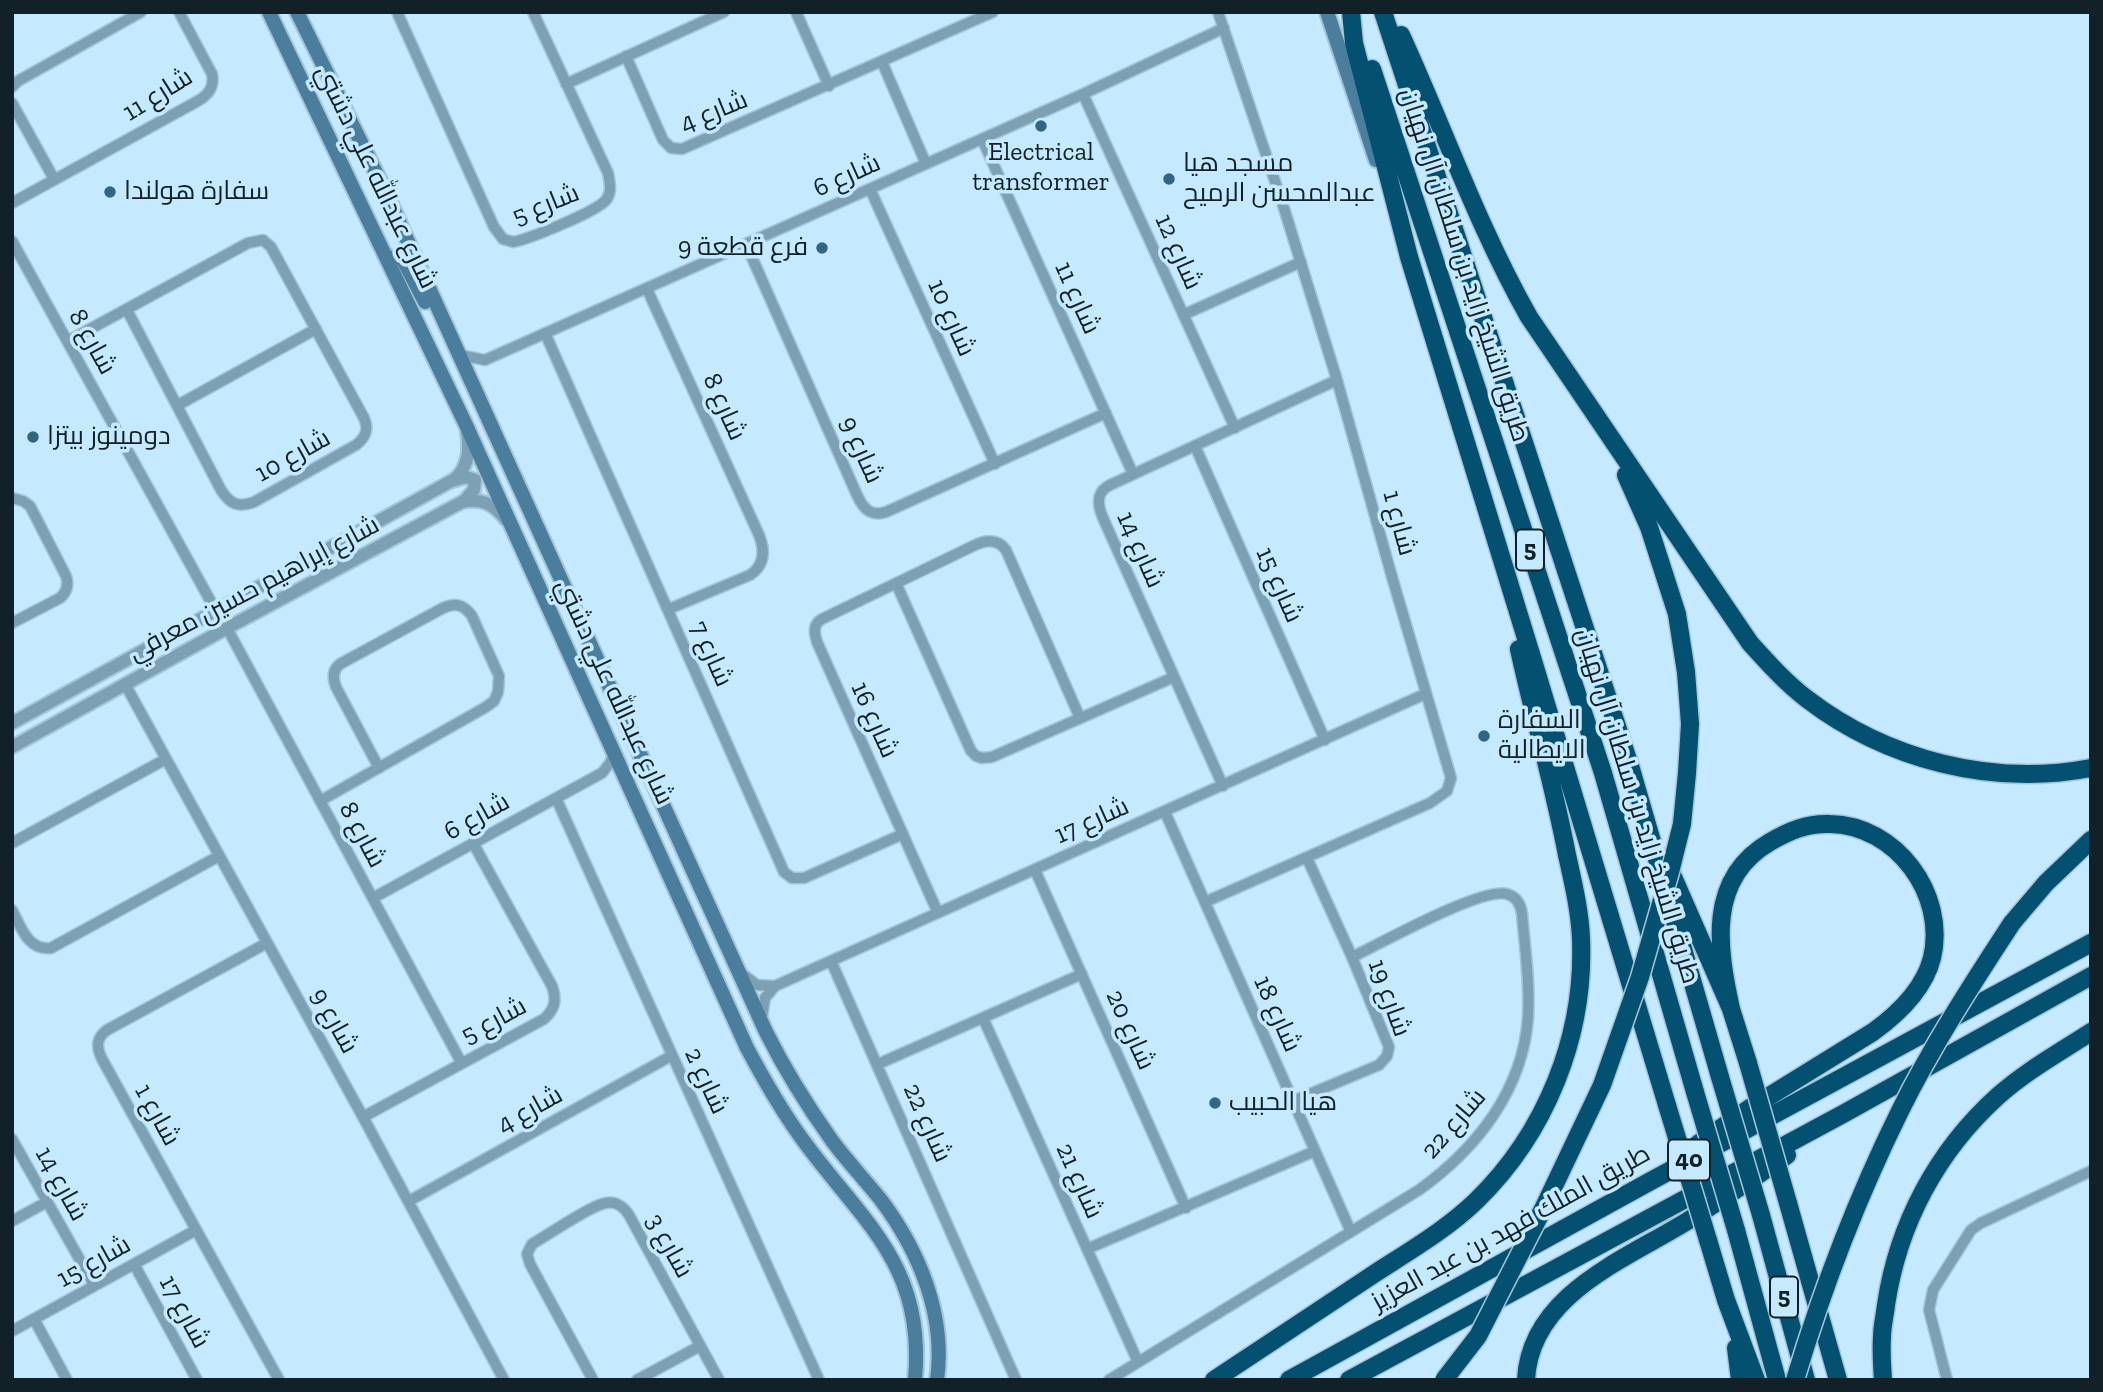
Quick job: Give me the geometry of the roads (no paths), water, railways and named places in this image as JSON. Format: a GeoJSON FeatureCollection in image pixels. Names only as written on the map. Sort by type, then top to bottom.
{"type":"FeatureCollection","features":[{"type":"Feature","properties":{"kind":"highway"},"geometry":{"type":"LineString","coordinates":[[1352,12],[1354,43],[1409,257],[1726,1300],[1756,1380]]}},
{"type":"Feature","properties":{"kind":"highway","name":"طريق الشيخ زايد بن سلطان آل نهيان"},"geometry":{"type":"LineString","coordinates":[[1352,12],[1603,773],[1777,1380]]}},
{"type":"Feature","properties":{"kind":"highway","name":"طريق الشيخ زايد بن سلطان آل نهيان"},"geometry":{"type":"LineString","coordinates":[[1383,12],[1631,769],[1761,1215],[1806,1380]]}},
{"type":"Feature","properties":{"kind":"highway"},"geometry":{"type":"LineString","coordinates":[[1391,12],[1506,276],[1528,317],[1750,643],[1806,698],[1857,733],[1891,748],[1955,767],[2020,774],[2091,768]]}},
{"type":"Feature","properties":{"kind":"highway"},"geometry":{"type":"LineString","coordinates":[[1444,1380],[1478,1336],[1602,1085],[1640,977],[1682,824],[1690,724],[1686,672],[1677,614],[1664,569],[1634,493],[1587,405]]}},
{"type":"Feature","properties":{"kind":"highway"},"geometry":{"type":"LineString","coordinates":[[1214,1380],[1427,1239],[1475,1202],[1509,1164],[1535,1127],[1553,1091],[1570,1045],[1579,995],[1581,938],[1559,814],[1494,533]]}},
{"type":"Feature","properties":{"kind":"highway"},"geometry":{"type":"LineString","coordinates":[[1631,769],[1661,848],[1731,1009],[1838,1380]]}},
{"type":"Feature","properties":{"kind":"highway"},"geometry":{"type":"LineString","coordinates":[[1649,1182],[1715,1132],[1874,1032],[1902,1008],[1923,978],[1931,961],[1934,944],[1929,903],[1910,865],[1886,842],[1846,826],[1831,824],[1802,827],[1788,831],[1764,845],[1744,864],[1728,887],[1721,913],[1720,950],[1731,1009]]}},
{"type":"Feature","properties":{"kind":"highway"},"geometry":{"type":"LineString","coordinates":[[1796,1380],[1841,1241],[1880,1153],[1935,1045],[2012,923],[2046,883],[2091,840]]}},
{"type":"Feature","properties":{"kind":"highway","name":"طريق الملك فهد بن عبد العزيز"},"geometry":{"type":"LineString","coordinates":[[1289,1380],[2091,943]]}},
{"type":"Feature","properties":{"kind":"highway","name":"طريق الملك فهد بن عبد العزيز"},"geometry":{"type":"LineString","coordinates":[[1349,1380],[1843,1114],[2091,976]]}},
{"type":"Feature","properties":{"kind":"highway"},"geometry":{"type":"LineString","coordinates":[[1883,1380],[1882,1335],[1890,1280],[1904,1232],[1922,1193],[1944,1156],[1971,1122],[2000,1094],[2091,1032]]}},
{"type":"Feature","properties":{"kind":"highway"},"geometry":{"type":"LineString","coordinates":[[1526,1380],[1531,1352],[1540,1330],[1554,1310],[1574,1291],[1728,1195],[1843,1114]]}},
{"type":"Feature","properties":{"kind":"highway"},"geometry":{"type":"LineString","coordinates":[[1726,1300],[1740,1380]]}},
{"type":"Feature","properties":{"kind":"main road","name":"شارع عبدالله علي دشتي"},"geometry":{"type":"LineString","coordinates":[[270,12],[466,425],[756,1066],[800,1136],[879,1234],[898,1268],[905,1286],[915,1333],[915,1380]]}},
{"type":"Feature","properties":{"kind":"main road","name":"شارع عبدالله علي دشتي"},"geometry":{"type":"LineString","coordinates":[[297,12],[400,224],[766,1032],[821,1125],[881,1200],[916,1257],[935,1318],[937,1380]]}},
{"type":"Feature","properties":{"kind":"main road"},"geometry":{"type":"LineString","coordinates":[[1327,12],[1409,257]]}},
{"type":"Feature","properties":{"kind":"main road"},"geometry":{"type":"LineString","coordinates":[[329,134],[342,145],[351,159],[386,237],[392,239],[399,236],[400,224]]}},
{"type":"Feature","properties":{"kind":"main road"},"geometry":{"type":"LineString","coordinates":[[389,260],[397,257],[404,261],[438,327],[460,355]]}},
{"type":"Feature","properties":{"kind":"main road"},"geometry":{"type":"LineString","coordinates":[[756,1066],[772,1079],[808,1133],[814,1137],[820,1135],[821,1125]]}},
{"type":"Feature","properties":{"kind":"street"},"geometry":{"type":"LineString","coordinates":[[12,87],[18,81],[141,12]]}},
{"type":"Feature","properties":{"kind":"street","name":"شارع 11"},"geometry":{"type":"LineString","coordinates":[[12,203],[199,101],[209,92],[213,84],[212,74],[179,12]]}},
{"type":"Feature","properties":{"kind":"street"},"geometry":{"type":"LineString","coordinates":[[303,12],[310,40]]}},
{"type":"Feature","properties":{"kind":"street","name":"شارع 5"},"geometry":{"type":"LineString","coordinates":[[397,12],[494,227],[505,241],[513,242],[594,209],[604,202],[609,194],[610,183],[608,173],[533,12]]}},
{"type":"Feature","properties":{"kind":"street"},"geometry":{"type":"LineString","coordinates":[[566,84],[724,12]]}},
{"type":"Feature","properties":{"kind":"street"},"geometry":{"type":"LineString","coordinates":[[796,12],[829,86]]}},
{"type":"Feature","properties":{"kind":"street","name":"شارع 4"},"geometry":{"type":"LineString","coordinates":[[626,56],[660,136],[669,147],[676,149],[688,147],[993,12]]}},
{"type":"Feature","properties":{"kind":"street","name":"شارع 1"},"geometry":{"type":"LineString","coordinates":[[1205,902],[1430,803],[1447,791],[1451,782],[1337,380],[1218,12]]}},
{"type":"Feature","properties":{"kind":"street","name":"شارع 6"},"geometry":{"type":"LineString","coordinates":[[485,360],[1083,94],[1224,28]]}},
{"type":"Feature","properties":{"kind":"street"},"geometry":{"type":"LineString","coordinates":[[882,62],[926,164]]}},
{"type":"Feature","properties":{"kind":"street","name":"شارع 12"},"geometry":{"type":"LineString","coordinates":[[1083,94],[1235,428]]}},
{"type":"Feature","properties":{"kind":"street"},"geometry":{"type":"LineString","coordinates":[[12,103],[54,179]]}},
{"type":"Feature","properties":{"kind":"street","name":"شارع 11"},"geometry":{"type":"LineString","coordinates":[[982,139],[1133,474]]}},
{"type":"Feature","properties":{"kind":"street","name":"شارع 10"},"geometry":{"type":"LineString","coordinates":[[870,189],[995,464]]}},
{"type":"Feature","properties":{"kind":"street","name":"شارع 10"},"geometry":{"type":"LineString","coordinates":[[68,341],[248,243],[260,240],[271,247],[364,418],[367,427],[365,436],[356,445],[254,502],[238,505],[229,501],[127,310]]}},
{"type":"Feature","properties":{"kind":"street","name":"شارع 8"},"geometry":{"type":"LineString","coordinates":[[12,241],[216,611]]}},
{"type":"Feature","properties":{"kind":"street","name":"شارع 9"},"geometry":{"type":"LineString","coordinates":[[747,244],[857,495],[873,514],[883,513],[1106,413]]}},
{"type":"Feature","properties":{"kind":"street"},"geometry":{"type":"LineString","coordinates":[[1183,315],[1301,262]]}},
{"type":"Feature","properties":{"kind":"street","name":"شارع 8"},"geometry":{"type":"LineString","coordinates":[[647,289],[759,535],[763,552],[760,566],[750,575],[669,609]]}},
{"type":"Feature","properties":{"kind":"street"},"geometry":{"type":"LineString","coordinates":[[178,405],[316,329]]}},
{"type":"Feature","properties":{"kind":"street","name":"شارع 7"},"geometry":{"type":"LineString","coordinates":[[545,333],[786,875],[796,879],[804,878],[903,834]]}},
{"type":"Feature","properties":{"kind":"street"},"geometry":{"type":"LineString","coordinates":[[460,355],[485,360],[472,383]]}},
{"type":"Feature","properties":{"kind":"street","name":"شارع 14"},"geometry":{"type":"LineString","coordinates":[[1223,786],[1099,507],[1098,497],[1102,490],[1133,474],[1337,380]]}},
{"type":"Feature","properties":{"kind":"street","name":"شارع إبراهيم حسين معرفي"},"geometry":{"type":"LineString","coordinates":[[12,723],[450,482],[460,474],[467,461],[466,425]]}},
{"type":"Feature","properties":{"kind":"street","name":"شارع 15"},"geometry":{"type":"LineString","coordinates":[[1195,446],[1325,740]]}},
{"type":"Feature","properties":{"kind":"street"},"geometry":{"type":"LineString","coordinates":[[450,482],[466,477],[475,480],[474,490],[462,502]]}},
{"type":"Feature","properties":{"kind":"street"},"geometry":{"type":"LineString","coordinates":[[12,498],[23,500],[30,506],[68,584],[66,592],[60,598],[12,623]]}},
{"type":"Feature","properties":{"kind":"street"},"geometry":{"type":"LineString","coordinates":[[462,502],[477,501],[493,506],[512,529]]}},
{"type":"Feature","properties":{"kind":"street","name":"شارع إبراهيم حسين معرفي"},"geometry":{"type":"LineString","coordinates":[[12,747],[462,502]]}},
{"type":"Feature","properties":{"kind":"street","name":"شارع 16"},"geometry":{"type":"LineString","coordinates":[[939,913],[817,642],[814,629],[816,624],[978,543],[991,541],[1001,544],[1080,718]]}},
{"type":"Feature","properties":{"kind":"street"},"geometry":{"type":"LineString","coordinates":[[896,583],[971,751],[982,758],[989,758],[1174,677]]}},
{"type":"Feature","properties":{"kind":"street"},"geometry":{"type":"LineString","coordinates":[[320,801],[379,768],[486,708],[497,697],[499,676],[472,617],[459,604],[443,608],[335,669],[333,677],[336,687],[379,768]]}},
{"type":"Feature","properties":{"kind":"street","name":"شارع 8"},"geometry":{"type":"LineString","coordinates":[[227,628],[461,1062]]}},
{"type":"Feature","properties":{"kind":"street","name":"شارع 9"},"geometry":{"type":"LineString","coordinates":[[125,684],[505,1380]]}},
{"type":"Feature","properties":{"kind":"street","name":"شارع 17"},"geometry":{"type":"LineString","coordinates":[[775,986],[1425,694]]}},
{"type":"Feature","properties":{"kind":"street","name":"شارع 6"},"geometry":{"type":"LineString","coordinates":[[373,898],[602,773],[615,752]]}},
{"type":"Feature","properties":{"kind":"street"},"geometry":{"type":"LineString","coordinates":[[12,843],[166,759]]}},
{"type":"Feature","properties":{"kind":"street"},"geometry":{"type":"LineString","coordinates":[[602,773],[615,772],[626,777]]}},
{"type":"Feature","properties":{"kind":"street","name":"شارع 2"},"geometry":{"type":"LineString","coordinates":[[556,798],[819,1380]]}},
{"type":"Feature","properties":{"kind":"street","name":"شارع 18"},"geometry":{"type":"LineString","coordinates":[[1165,812],[1352,1233]]}},
{"type":"Feature","properties":{"kind":"street","name":"شارع 5"},"geometry":{"type":"LineString","coordinates":[[363,1116],[551,1012],[555,1000],[552,986],[473,843]]}},
{"type":"Feature","properties":{"kind":"street"},"geometry":{"type":"LineString","coordinates":[[12,910],[32,944],[39,948],[51,948],[219,856]]}},
{"type":"Feature","properties":{"kind":"street","name":"شارع 19"},"geometry":{"type":"LineString","coordinates":[[1293,1101],[1382,1063],[1387,1056],[1388,1043],[1307,858]]}},
{"type":"Feature","properties":{"kind":"street","name":"شارع 20"},"geometry":{"type":"LineString","coordinates":[[1034,870],[1186,1208]]}},
{"type":"Feature","properties":{"kind":"street","name":"شارع 22"},"geometry":{"type":"LineString","coordinates":[[1109,1380],[1419,1190],[1451,1165],[1478,1136],[1507,1092],[1522,1052],[1528,1021],[1521,907],[1512,895],[1502,893],[1487,896],[1454,908],[1352,957]]}},
{"type":"Feature","properties":{"kind":"street","name":"شارع 1"},"geometry":{"type":"LineString","coordinates":[[267,943],[107,1030],[101,1035],[98,1049],[279,1380]]}},
{"type":"Feature","properties":{"kind":"street","name":"شارع 22"},"geometry":{"type":"LineString","coordinates":[[831,961],[1016,1380]]}},
{"type":"Feature","properties":{"kind":"street"},"geometry":{"type":"LineString","coordinates":[[735,965],[753,983],[775,986]]}},
{"type":"Feature","properties":{"kind":"street"},"geometry":{"type":"LineString","coordinates":[[878,1064],[1082,974]]}},
{"type":"Feature","properties":{"kind":"street"},"geometry":{"type":"LineString","coordinates":[[766,1032],[762,1015],[763,1003],[768,992],[775,986]]}},
{"type":"Feature","properties":{"kind":"street","name":"شارع 21"},"geometry":{"type":"LineString","coordinates":[[983,1018],[1138,1362]]}},
{"type":"Feature","properties":{"kind":"street","name":"شارع 4"},"geometry":{"type":"LineString","coordinates":[[409,1201],[671,1056]]}},
{"type":"Feature","properties":{"kind":"street","name":"شارع 14"},"geometry":{"type":"LineString","coordinates":[[12,1139],[94,1285]]}},
{"type":"Feature","properties":{"kind":"street"},"geometry":{"type":"LineString","coordinates":[[1087,1250],[1315,1151]]}},
{"type":"Feature","properties":{"kind":"street"},"geometry":{"type":"LineString","coordinates":[[1947,1380],[1929,1301],[1966,1236],[1982,1223],[2091,1171]]}},
{"type":"Feature","properties":{"kind":"street"},"geometry":{"type":"LineString","coordinates":[[12,1221],[47,1202]]}},
{"type":"Feature","properties":{"kind":"street","name":"شارع 3"},"geometry":{"type":"LineString","coordinates":[[593,1380],[527,1254],[532,1244],[604,1203],[613,1203],[625,1209],[719,1380]]}},
{"type":"Feature","properties":{"kind":"street","name":"شارع 15"},"geometry":{"type":"LineString","coordinates":[[12,1331],[196,1230]]}},
{"type":"Feature","properties":{"kind":"street","name":"شارع 17"},"geometry":{"type":"LineString","coordinates":[[134,1264],[197,1380]]}},
{"type":"Feature","properties":{"kind":"street"},"geometry":{"type":"LineString","coordinates":[[34,1319],[67,1380]]}},
{"type":"Feature","properties":{"kind":"street"},"geometry":{"type":"LineString","coordinates":[[637,1380],[700,1346]]}},
{"type":"Feature","properties":{"kind":"place","name":"Electrical transformer"},"geometry":{"type":"Point","coordinates":[1041,126]}},
{"type":"Feature","properties":{"kind":"place","name":"مسجد هيا عبدالمحسن الرميح"},"geometry":{"type":"Point","coordinates":[1169,179]}},
{"type":"Feature","properties":{"kind":"place","name":"سفارة هولندا"},"geometry":{"type":"Point","coordinates":[110,192]}},
{"type":"Feature","properties":{"kind":"place","name":"فرع قطعة 9"},"geometry":{"type":"Point","coordinates":[822,248]}},
{"type":"Feature","properties":{"kind":"place","name":"دومينوز بيتزا"},"geometry":{"type":"Point","coordinates":[33,437]}},
{"type":"Feature","properties":{"kind":"place","name":"السفارة الايطالية"},"geometry":{"type":"Point","coordinates":[1484,736]}},
{"type":"Feature","properties":{"kind":"place","name":"هيا الحبيب"},"geometry":{"type":"Point","coordinates":[1215,1103]}}]}
